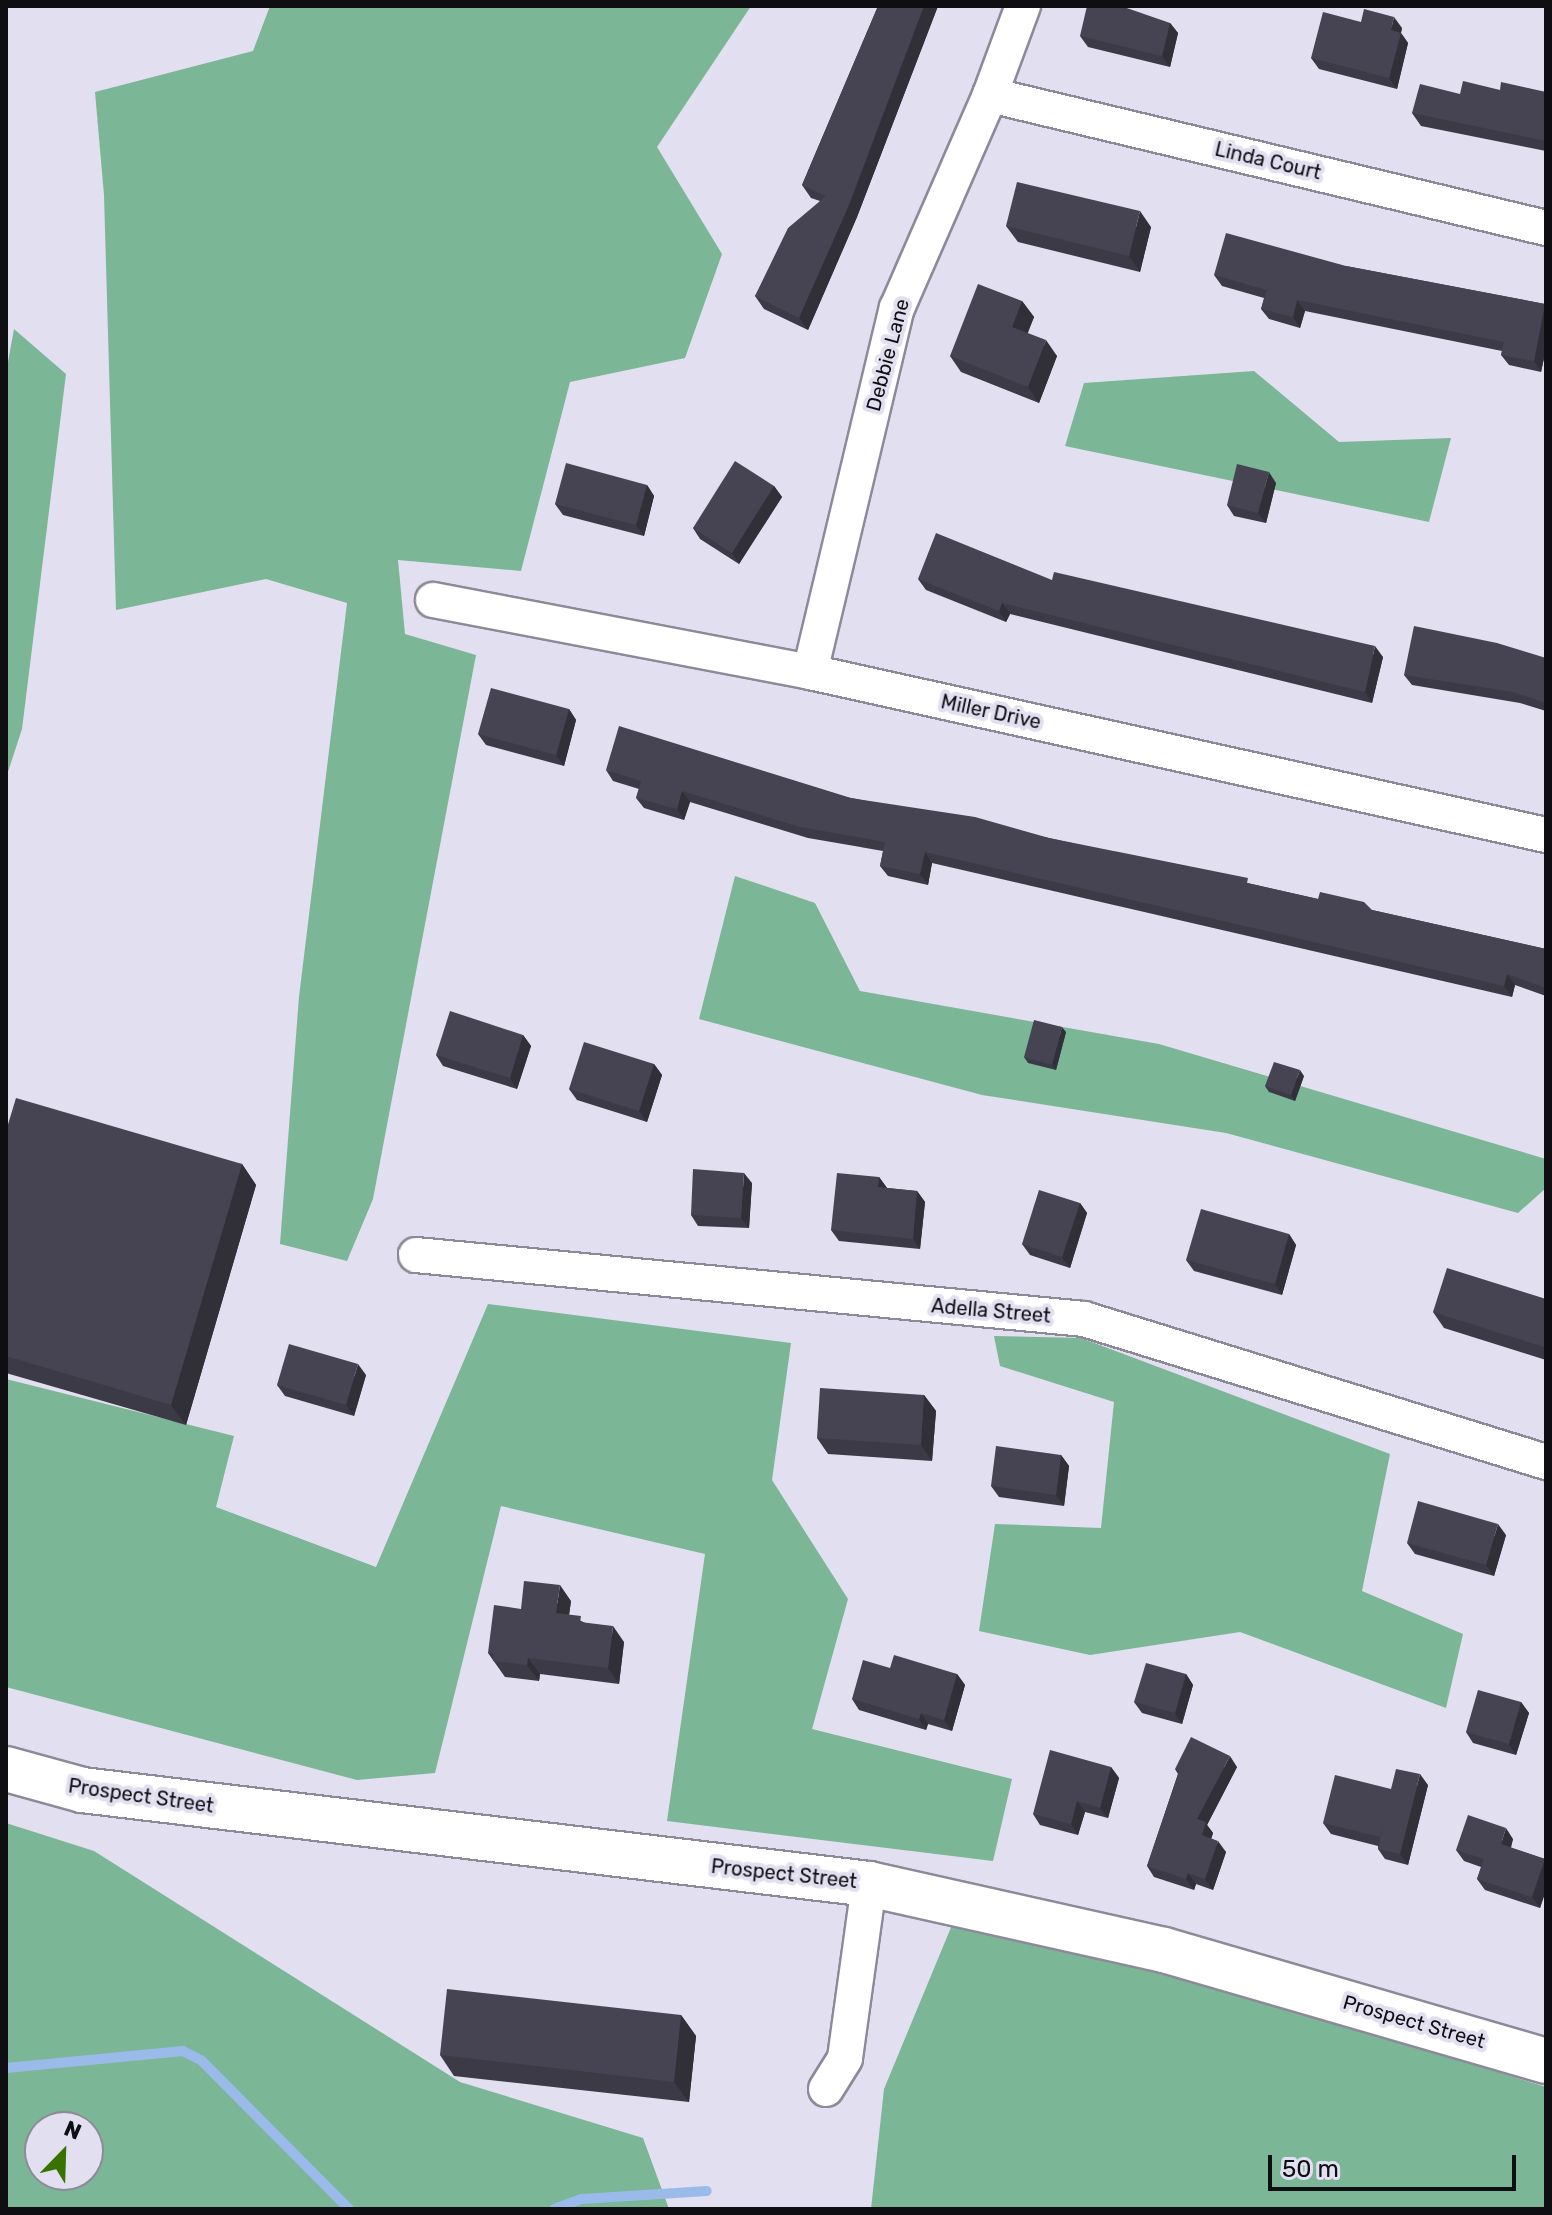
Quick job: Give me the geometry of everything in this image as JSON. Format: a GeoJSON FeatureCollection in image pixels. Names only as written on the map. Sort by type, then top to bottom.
{"type":"FeatureCollection","features":[{"type":"Feature","properties":{"kind":"main road","name":"Prospect Street"},"geometry":{"type":"LineString","coordinates":[[6,1769],[82,1790],[869,1884],[1164,1950],[1546,2061]]}},
{"type":"Feature","properties":{"kind":"street","name":"Debbie Lane"},"geometry":{"type":"LineString","coordinates":[[810,672],[897,308],[990,95],[1023,6]]}},
{"type":"Feature","properties":{"kind":"street","name":"Linda Court"},"geometry":{"type":"LineString","coordinates":[[990,95],[1546,228]]}},
{"type":"Feature","properties":{"kind":"street","name":"Miller Drive"},"geometry":{"type":"LineString","coordinates":[[433,600],[810,672],[1546,835]]}},
{"type":"Feature","properties":{"kind":"street","name":"Adella Street"},"geometry":{"type":"LineString","coordinates":[[416,1255],[1084,1319],[1546,1462]]}},
{"type":"Feature","properties":{"kind":"street"},"geometry":{"type":"LineString","coordinates":[[826,2089],[845,2058],[869,1884]]}},
{"type":"Feature","properties":{"kind":"green space"},"geometry":{"type":"Polygon","coordinates":[[[270,6],[751,6],[657,147],[722,254],[685,358],[570,382],[521,571],[398,560],[405,634],[476,655],[373,1199],[347,1261],[280,1244],[299,997],[347,603],[266,579],[116,610],[104,195],[95,92],[253,51],[270,6]]]}},
{"type":"Feature","properties":{"kind":"green space"},"geometry":{"type":"Polygon","coordinates":[[[14,329],[66,374],[22,729],[6,778],[6,373],[14,329]]]}},
{"type":"Feature","properties":{"kind":"green space"},"geometry":{"type":"Polygon","coordinates":[[[1254,371],[1339,442],[1451,438],[1429,522],[1065,446],[1084,383],[1254,371]]]}},
{"type":"Feature","properties":{"kind":"green space"},"geometry":{"type":"Polygon","coordinates":[[[735,876],[815,903],[860,991],[1159,1044],[1546,1159],[1546,1188],[1518,1213],[1226,1133],[982,1095],[699,1019],[735,876]]]}},
{"type":"Feature","properties":{"kind":"green space"},"geometry":{"type":"Polygon","coordinates":[[[488,1304],[791,1343],[772,1480],[848,1599],[812,1729],[1012,1779],[993,1861],[667,1821],[705,1554],[501,1506],[435,1773],[357,1780],[6,1687],[6,1379],[234,1436],[216,1507],[376,1567],[488,1304]]]}},
{"type":"Feature","properties":{"kind":"green space"},"geometry":{"type":"Polygon","coordinates":[[[994,1336],[1081,1338],[1390,1454],[1362,1591],[1463,1634],[1446,1708],[1240,1632],[1090,1655],[979,1631],[995,1524],[1101,1528],[1114,1402],[1000,1366],[994,1336]]]}},
{"type":"Feature","properties":{"kind":"green space"},"geometry":{"type":"Polygon","coordinates":[[[6,1823],[94,1851],[460,2082],[643,2138],[669,2209],[6,2207],[6,1823]]]}},
{"type":"Feature","properties":{"kind":"green space"},"geometry":{"type":"Polygon","coordinates":[[[952,1925],[1187,1975],[1546,2087],[1546,2209],[871,2209],[884,2089],[952,1925]]]}},
{"type":"Feature","properties":{"kind":"building"},"geometry":{"type":"Polygon","coordinates":[[[878,6],[924,6],[849,205],[799,318],[755,296],[788,228],[826,196],[802,185],[878,6]]]}},
{"type":"Feature","properties":{"kind":"building"},"geometry":{"type":"Polygon","coordinates":[[[1087,6],[1121,6],[1170,23],[1162,56],[1080,36],[1087,6]]]}},
{"type":"Feature","properties":{"kind":"building"},"geometry":{"type":"Polygon","coordinates":[[[1364,9],[1394,17],[1391,30],[1401,33],[1389,78],[1311,58],[1323,12],[1361,22],[1364,9]]]}},
{"type":"Feature","properties":{"kind":"building"},"geometry":{"type":"Polygon","coordinates":[[[1463,81],[1500,90],[1501,82],[1546,92],[1546,141],[1412,113],[1420,84],[1460,94],[1463,81]]]}},
{"type":"Feature","properties":{"kind":"building"},"geometry":{"type":"Polygon","coordinates":[[[1017,182],[1140,211],[1129,256],[1006,226],[1017,182]]]}},
{"type":"Feature","properties":{"kind":"building"},"geometry":{"type":"Polygon","coordinates":[[[1226,233],[1346,266],[1545,304],[1534,361],[1501,355],[1504,342],[1297,300],[1293,317],[1261,309],[1267,290],[1214,275],[1226,233]]]}},
{"type":"Feature","properties":{"kind":"building"},"geometry":{"type":"Polygon","coordinates":[[[978,284],[1022,301],[1012,327],[1046,340],[1028,387],[950,356],[978,284]]]}},
{"type":"Feature","properties":{"kind":"building"},"geometry":{"type":"Polygon","coordinates":[[[735,461],[774,486],[732,553],[693,528],[735,461]]]}},
{"type":"Feature","properties":{"kind":"building"},"geometry":{"type":"Polygon","coordinates":[[[566,463],[647,485],[636,525],[555,504],[566,463]]]}},
{"type":"Feature","properties":{"kind":"building"},"geometry":{"type":"Polygon","coordinates":[[[1237,464],[1269,472],[1258,513],[1227,505],[1237,464]]]}},
{"type":"Feature","properties":{"kind":"building"},"geometry":{"type":"Polygon","coordinates":[[[936,533],[1052,580],[1054,572],[1375,646],[1365,692],[1002,603],[999,611],[918,579],[936,533]]]}},
{"type":"Feature","properties":{"kind":"building"},"geometry":{"type":"Polygon","coordinates":[[[1414,626],[1497,643],[1546,658],[1546,703],[1513,692],[1404,675],[1414,626]]]}},
{"type":"Feature","properties":{"kind":"building"},"geometry":{"type":"Polygon","coordinates":[[[491,688],[569,709],[556,755],[478,734],[491,688]]]}},
{"type":"Feature","properties":{"kind":"building"},"geometry":{"type":"Polygon","coordinates":[[[619,726],[851,798],[975,817],[1049,838],[1248,878],[1247,883],[1318,899],[1320,892],[1364,902],[1372,910],[1546,949],[1546,988],[1507,974],[1504,986],[925,852],[920,874],[880,866],[885,842],[800,827],[682,791],[677,809],[636,798],[641,781],[606,770],[619,726]]]}},
{"type":"Feature","properties":{"kind":"building"},"geometry":{"type":"Polygon","coordinates":[[[450,1011],[523,1035],[510,1078],[436,1055],[450,1011]]]}},
{"type":"Feature","properties":{"kind":"building"},"geometry":{"type":"Polygon","coordinates":[[[1034,1020],[1062,1027],[1052,1065],[1024,1057],[1034,1020]]]}},
{"type":"Feature","properties":{"kind":"building"},"geometry":{"type":"Polygon","coordinates":[[[584,1042],[654,1064],[639,1111],[569,1089],[584,1042]]]}},
{"type":"Feature","properties":{"kind":"building"},"geometry":{"type":"Polygon","coordinates":[[[1274,1062],[1300,1070],[1291,1095],[1265,1086],[1274,1062]]]}},
{"type":"Feature","properties":{"kind":"building"},"geometry":{"type":"Polygon","coordinates":[[[16,1098],[242,1164],[171,1405],[6,1356],[6,1131],[16,1098]]]}},
{"type":"Feature","properties":{"kind":"building"},"geometry":{"type":"Polygon","coordinates":[[[693,1169],[744,1173],[741,1218],[691,1215],[693,1169]]]}},
{"type":"Feature","properties":{"kind":"building"},"geometry":{"type":"Polygon","coordinates":[[[837,1173],[879,1177],[878,1187],[917,1191],[913,1239],[831,1230],[837,1173]]]}},
{"type":"Feature","properties":{"kind":"building"},"geometry":{"type":"Polygon","coordinates":[[[1039,1190],[1080,1203],[1062,1257],[1022,1244],[1039,1190]]]}},
{"type":"Feature","properties":{"kind":"building"},"geometry":{"type":"Polygon","coordinates":[[[1201,1209],[1289,1234],[1275,1284],[1186,1260],[1201,1209]]]}},
{"type":"Feature","properties":{"kind":"building"},"geometry":{"type":"Polygon","coordinates":[[[1447,1268],[1546,1299],[1544,1347],[1433,1312],[1447,1268]]]}},
{"type":"Feature","properties":{"kind":"building"},"geometry":{"type":"Polygon","coordinates":[[[289,1344],[358,1364],[346,1405],[277,1385],[289,1344]]]}},
{"type":"Feature","properties":{"kind":"building"},"geometry":{"type":"Polygon","coordinates":[[[820,1388],[924,1395],[921,1445],[817,1438],[820,1388]]]}},
{"type":"Feature","properties":{"kind":"building"},"geometry":{"type":"Polygon","coordinates":[[[996,1446],[1061,1455],[1056,1495],[991,1486],[996,1446]]]}},
{"type":"Feature","properties":{"kind":"building"},"geometry":{"type":"Polygon","coordinates":[[[1418,1501],[1498,1524],[1486,1565],[1407,1543],[1418,1501]]]}},
{"type":"Feature","properties":{"kind":"building"},"geometry":{"type":"Polygon","coordinates":[[[524,1581],[560,1585],[556,1613],[581,1616],[580,1622],[613,1626],[608,1668],[528,1658],[527,1665],[493,1661],[494,1654],[488,1653],[494,1605],[521,1609],[524,1581]]]}},
{"type":"Feature","properties":{"kind":"building"},"geometry":{"type":"Polygon","coordinates":[[[894,1655],[957,1674],[944,1720],[921,1713],[919,1719],[852,1699],[863,1660],[890,1668],[894,1655]]]}},
{"type":"Feature","properties":{"kind":"building"},"geometry":{"type":"Polygon","coordinates":[[[1146,1663],[1186,1674],[1175,1713],[1134,1702],[1146,1663]]]}},
{"type":"Feature","properties":{"kind":"building"},"geometry":{"type":"Polygon","coordinates":[[[1478,1690],[1521,1702],[1509,1744],[1466,1732],[1478,1690]]]}},
{"type":"Feature","properties":{"kind":"building"},"geometry":{"type":"Polygon","coordinates":[[[1191,1737],[1230,1756],[1197,1819],[1206,1822],[1202,1835],[1218,1841],[1205,1879],[1188,1873],[1186,1879],[1147,1866],[1179,1771],[1175,1769],[1191,1737]]]}},
{"type":"Feature","properties":{"kind":"building"},"geometry":{"type":"Polygon","coordinates":[[[1050,1750],[1111,1767],[1100,1808],[1077,1801],[1071,1824],[1033,1814],[1050,1750]]]}},
{"type":"Feature","properties":{"kind":"building"},"geometry":{"type":"Polygon","coordinates":[[[1396,1769],[1420,1774],[1400,1854],[1378,1849],[1385,1817],[1380,1837],[1323,1823],[1335,1775],[1391,1789],[1396,1769]]]}},
{"type":"Feature","properties":{"kind":"building"},"geometry":{"type":"Polygon","coordinates":[[[1468,1815],[1506,1828],[1501,1844],[1545,1859],[1532,1897],[1477,1879],[1484,1859],[1456,1850],[1468,1815]]]}},
{"type":"Feature","properties":{"kind":"building"},"geometry":{"type":"Polygon","coordinates":[[[447,1989],[681,2015],[674,2082],[440,2055],[447,1989]]]}},
{"type":"Feature","properties":{"kind":"waterway"},"geometry":{"type":"LineString","coordinates":[[6,2068],[183,2051],[201,2060],[349,2209]]}},
{"type":"Feature","properties":{"kind":"waterway"},"geometry":{"type":"LineString","coordinates":[[554,2209],[582,2199],[707,2191]]}}]}
